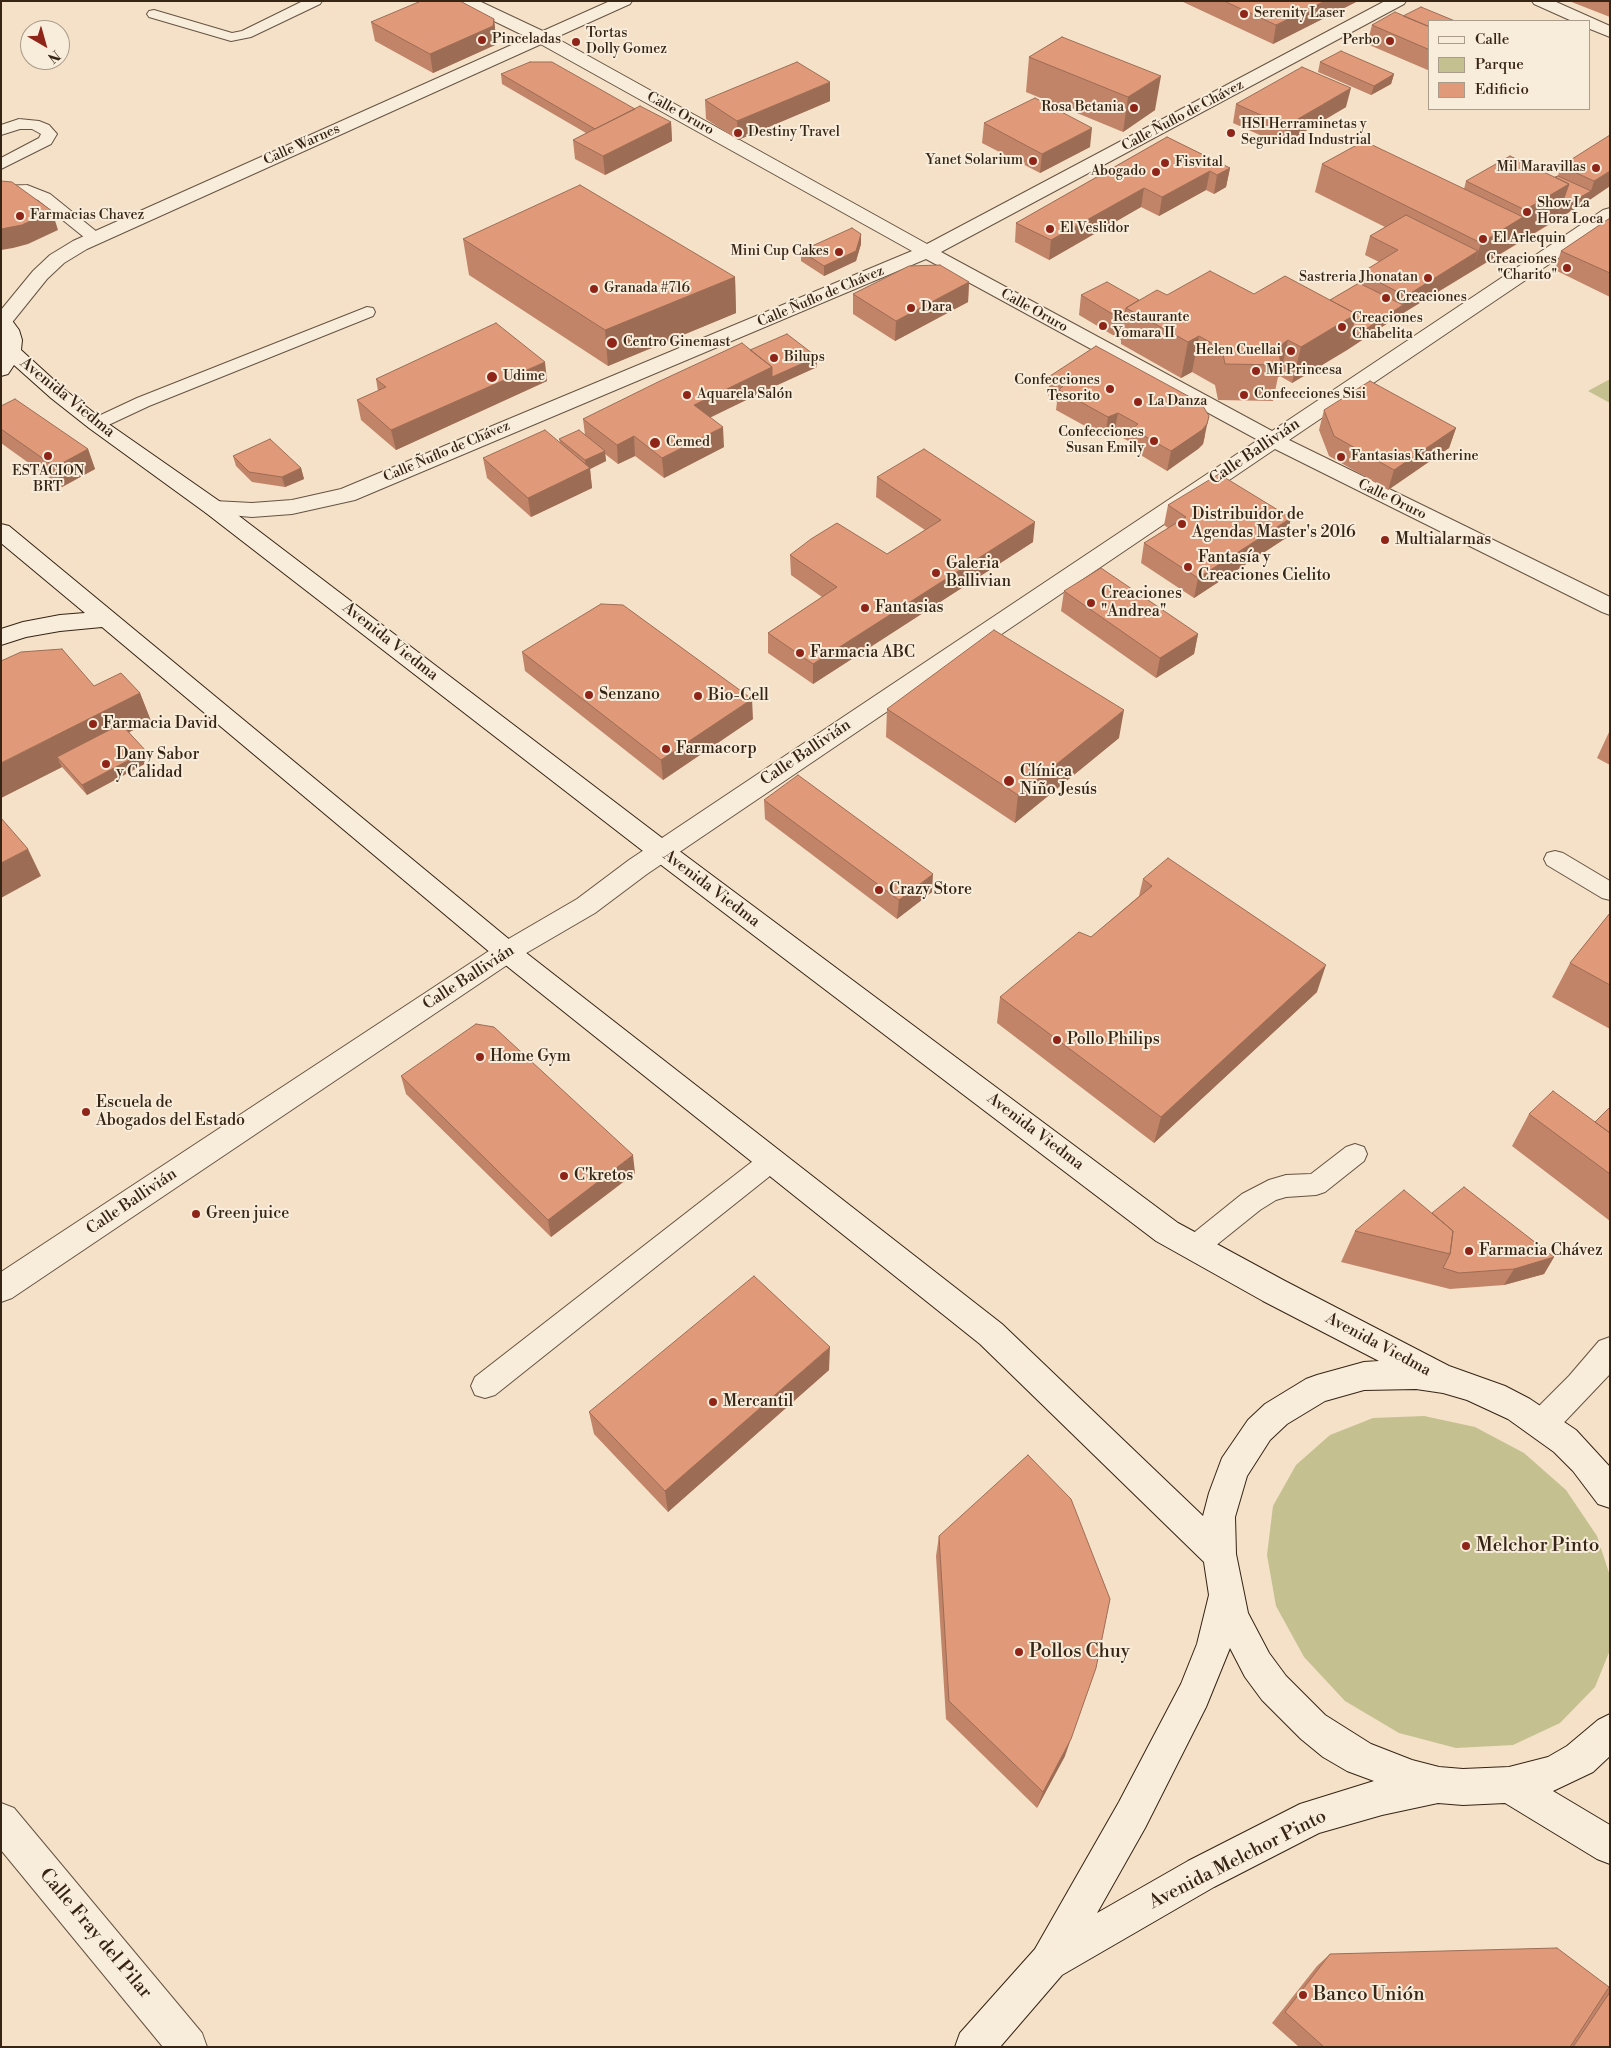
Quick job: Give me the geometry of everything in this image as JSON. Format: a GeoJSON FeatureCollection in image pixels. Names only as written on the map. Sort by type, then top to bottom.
{"type":"FeatureCollection","features":[{"type":"Feature","properties":{"kind":"street","name":"Calle Oruro"},"geometry":{"type":"LineString","coordinates":[[465,1],[541,37],[927,252],[1272,440],[1610,607]]}},
{"type":"Feature","properties":{"kind":"street","name":"Calle Warnes"},"geometry":{"type":"LineString","coordinates":[[2,320],[40,274],[57,259],[96,238],[624,1]]}},
{"type":"Feature","properties":{"kind":"street","name":"Calle Ñuflo de Chávez"},"geometry":{"type":"LineString","coordinates":[[214,508],[252,510],[292,507],[347,494],[927,252],[1398,1]]}},
{"type":"Feature","properties":{"kind":"street"},"geometry":{"type":"LineString","coordinates":[[1540,1],[1583,20]]}},
{"type":"Feature","properties":{"kind":"street"},"geometry":{"type":"LineString","coordinates":[[1591,23],[1610,32]]}},
{"type":"Feature","properties":{"kind":"street","name":"Calle Ballivián"},"geometry":{"type":"LineString","coordinates":[[1,1289],[507,952],[586,906],[661,851],[1610,214]]}},
{"type":"Feature","properties":{"kind":"street"},"geometry":{"type":"LineString","coordinates":[[2,320],[10,335],[6,360]]}},
{"type":"Feature","properties":{"kind":"street","name":"Avenida Viedma"},"geometry":{"type":"LineString","coordinates":[[6,360],[58,394],[96,424],[214,508],[661,851],[1167,1232],[1274,1291],[1443,1379]]}},
{"type":"Feature","properties":{"kind":"street"},"geometry":{"type":"LineString","coordinates":[[1,532],[507,952],[991,1334],[1219,1554]]}},
{"type":"Feature","properties":{"kind":"street"},"geometry":{"type":"LineString","coordinates":[[1,637],[23,630],[60,623],[105,619]]}},
{"type":"Feature","properties":{"kind":"street"},"geometry":{"type":"LineString","coordinates":[[1542,1424],[1580,1386],[1610,1351]]}},
{"type":"Feature","properties":{"kind":"street"},"geometry":{"type":"LineString","coordinates":[[1610,1493],[1584,1460],[1565,1441],[1542,1424],[1494,1396],[1443,1379],[1389,1374],[1364,1376],[1317,1389],[1276,1414],[1259,1430],[1233,1469],[1219,1517],[1219,1554],[1226,1594],[1233,1619],[1257,1665],[1274,1688],[1313,1727],[1336,1744],[1360,1758],[1404,1775],[1440,1785],[1463,1787],[1509,1785],[1534,1780],[1557,1772],[1580,1759],[1610,1732]]}},
{"type":"Feature","properties":{"kind":"street","name":"Avenida Melchor Pinto"},"geometry":{"type":"LineString","coordinates":[[974,2047],[1048,1962],[1132,1815],[1194,1695],[1214,1644],[1226,1594]]}},
{"type":"Feature","properties":{"kind":"street","name":"Avenida Melchor Pinto"},"geometry":{"type":"LineString","coordinates":[[1048,1962],[1201,1874],[1313,1817],[1382,1798],[1440,1785]]}},
{"type":"Feature","properties":{"kind":"street"},"geometry":{"type":"LineString","coordinates":[[1509,1785],[1610,1846]]}},
{"type":"Feature","properties":{"kind":"street","name":"Calle Fray del Pilar"},"geometry":{"type":"LineString","coordinates":[[1,1821],[188,2047]]}},
{"type":"Feature","properties":{"kind":"lane"},"geometry":{"type":"LineString","coordinates":[[154,14],[231,36],[246,34],[315,1]]}},
{"type":"Feature","properties":{"kind":"lane"},"geometry":{"type":"LineString","coordinates":[[1,130],[18,124],[34,124],[44,128],[49,134],[46,140],[34,148],[1,164]]}},
{"type":"Feature","properties":{"kind":"lane"},"geometry":{"type":"LineString","coordinates":[[1,190],[27,190],[44,197],[96,238]]}},
{"type":"Feature","properties":{"kind":"lane"},"geometry":{"type":"LineString","coordinates":[[96,424],[143,402],[367,312]]}},
{"type":"Feature","properties":{"kind":"lane"},"geometry":{"type":"LineString","coordinates":[[1556,859],[1610,892]]}},
{"type":"Feature","properties":{"kind":"lane"},"geometry":{"type":"LineString","coordinates":[[1195,1247],[1251,1202],[1269,1191],[1286,1186],[1316,1184],[1355,1154]]}},
{"type":"Feature","properties":{"kind":"lane"},"geometry":{"type":"LineString","coordinates":[[485,1386],[771,1162]]}},
{"type":"Feature","properties":{"kind":"green space"},"geometry":{"type":"Polygon","coordinates":[[[1610,379],[1610,403],[1588,391],[1610,379]]]}},
{"type":"Feature","properties":{"kind":"green space"},"geometry":{"type":"Polygon","coordinates":[[[1424,1416],[1475,1427],[1524,1453],[1566,1490],[1597,1536],[1610,1576],[1610,1650],[1595,1687],[1560,1723],[1513,1745],[1456,1748],[1399,1733],[1345,1701],[1304,1657],[1276,1606],[1267,1555],[1273,1506],[1296,1465],[1330,1435],[1373,1418],[1424,1416]]]}},
{"type":"Feature","properties":{"kind":"building"},"geometry":{"type":"Polygon","coordinates":[[[421,1],[460,1],[494,19],[493,26],[430,54],[371,22],[421,1]]]}},
{"type":"Feature","properties":{"kind":"building"},"geometry":{"type":"Polygon","coordinates":[[[1224,1],[1325,1],[1276,25],[1224,1]]]}},
{"type":"Feature","properties":{"kind":"building"},"geometry":{"type":"Polygon","coordinates":[[[1421,7],[1453,20],[1428,20],[1428,26],[1403,16],[1421,7]]]}},
{"type":"Feature","properties":{"kind":"building"},"geometry":{"type":"Polygon","coordinates":[[[1395,12],[1428,26],[1428,49],[1372,25],[1395,12]]]}},
{"type":"Feature","properties":{"kind":"building"},"geometry":{"type":"Polygon","coordinates":[[[1062,37],[1161,76],[1128,97],[1029,57],[1062,37]]]}},
{"type":"Feature","properties":{"kind":"building"},"geometry":{"type":"Polygon","coordinates":[[[1341,51],[1394,74],[1374,86],[1320,62],[1341,51]]]}},
{"type":"Feature","properties":{"kind":"building"},"geometry":{"type":"Polygon","coordinates":[[[530,62],[552,62],[635,109],[595,129],[501,74],[530,62]]]}},
{"type":"Feature","properties":{"kind":"building"},"geometry":{"type":"Polygon","coordinates":[[[797,62],[830,82],[737,121],[705,100],[797,62]]]}},
{"type":"Feature","properties":{"kind":"building"},"geometry":{"type":"Polygon","coordinates":[[[1302,67],[1351,88],[1286,126],[1236,104],[1302,67]]]}},
{"type":"Feature","properties":{"kind":"building"},"geometry":{"type":"Polygon","coordinates":[[[1035,98],[1092,128],[1042,154],[984,123],[1035,98]]]}},
{"type":"Feature","properties":{"kind":"building"},"geometry":{"type":"Polygon","coordinates":[[[640,106],[671,122],[603,156],[573,140],[640,106]]]}},
{"type":"Feature","properties":{"kind":"building"},"geometry":{"type":"Polygon","coordinates":[[[1610,135],[1610,171],[1594,181],[1561,166],[1610,135]]]}},
{"type":"Feature","properties":{"kind":"building"},"geometry":{"type":"Polygon","coordinates":[[[1167,137],[1230,168],[1217,175],[1210,171],[1162,197],[1144,188],[1051,240],[1016,223],[1167,137]]]}},
{"type":"Feature","properties":{"kind":"building"},"geometry":{"type":"Polygon","coordinates":[[[1364,141],[1523,217],[1481,243],[1322,164],[1364,141]]]}},
{"type":"Feature","properties":{"kind":"building"},"geometry":{"type":"Polygon","coordinates":[[[1510,156],[1569,184],[1525,210],[1466,181],[1510,156]]]}},
{"type":"Feature","properties":{"kind":"building"},"geometry":{"type":"Polygon","coordinates":[[[1558,176],[1591,191],[1560,209],[1569,184],[1555,177],[1558,176]]]}},
{"type":"Feature","properties":{"kind":"building"},"geometry":{"type":"Polygon","coordinates":[[[1,181],[12,182],[52,211],[22,225],[1,229],[1,181]]]}},
{"type":"Feature","properties":{"kind":"building"},"geometry":{"type":"Polygon","coordinates":[[[580,185],[735,277],[605,330],[463,239],[580,185]]]}},
{"type":"Feature","properties":{"kind":"building"},"geometry":{"type":"Polygon","coordinates":[[[1406,215],[1478,251],[1406,296],[1361,273],[1398,250],[1370,236],[1406,215]]]}},
{"type":"Feature","properties":{"kind":"building"},"geometry":{"type":"Polygon","coordinates":[[[1610,218],[1610,273],[1561,251],[1610,218]]]}},
{"type":"Feature","properties":{"kind":"building"},"geometry":{"type":"Polygon","coordinates":[[[852,228],[861,234],[856,251],[824,266],[801,251],[852,228]]]}},
{"type":"Feature","properties":{"kind":"building"},"geometry":{"type":"Polygon","coordinates":[[[940,265],[969,282],[896,321],[853,294],[909,266],[940,265]]]}},
{"type":"Feature","properties":{"kind":"building"},"geometry":{"type":"Polygon","coordinates":[[[1210,271],[1254,294],[1285,276],[1356,314],[1301,347],[1288,340],[1278,347],[1281,365],[1225,364],[1222,349],[1199,336],[1188,342],[1126,308],[1157,290],[1167,295],[1210,271]]]}},
{"type":"Feature","properties":{"kind":"building"},"geometry":{"type":"Polygon","coordinates":[[[1107,282],[1139,300],[1126,308],[1124,321],[1081,295],[1107,282]]]}},
{"type":"Feature","properties":{"kind":"building"},"geometry":{"type":"Polygon","coordinates":[[[1359,283],[1403,305],[1349,340],[1356,314],[1330,300],[1359,283]]]}},
{"type":"Feature","properties":{"kind":"building"},"geometry":{"type":"Polygon","coordinates":[[[496,323],[545,362],[391,430],[357,400],[386,387],[376,379],[496,323]]]}},
{"type":"Feature","properties":{"kind":"building"},"geometry":{"type":"Polygon","coordinates":[[[787,334],[817,357],[772,377],[772,367],[750,350],[787,334]]]}},
{"type":"Feature","properties":{"kind":"building"},"geometry":{"type":"Polygon","coordinates":[[[742,343],[772,367],[694,405],[723,427],[662,458],[634,436],[617,445],[583,419],[660,381],[742,343]]]}},
{"type":"Feature","properties":{"kind":"building"},"geometry":{"type":"Polygon","coordinates":[[[1096,346],[1201,403],[1209,416],[1207,424],[1202,430],[1171,451],[1132,429],[1138,424],[1118,413],[1108,417],[1059,390],[1064,385],[1050,376],[1096,346]]]}},
{"type":"Feature","properties":{"kind":"building"},"geometry":{"type":"Polygon","coordinates":[[[1370,381],[1456,428],[1394,470],[1334,436],[1324,410],[1370,381]]]}},
{"type":"Feature","properties":{"kind":"building"},"geometry":{"type":"Polygon","coordinates":[[[15,399],[88,449],[55,467],[1,429],[1,406],[15,399]]]}},
{"type":"Feature","properties":{"kind":"building"},"geometry":{"type":"Polygon","coordinates":[[[545,430],[590,468],[528,498],[483,458],[545,430]]]}},
{"type":"Feature","properties":{"kind":"building"},"geometry":{"type":"Polygon","coordinates":[[[579,430],[605,451],[585,460],[559,439],[579,430]]]}},
{"type":"Feature","properties":{"kind":"building"},"geometry":{"type":"Polygon","coordinates":[[[270,439],[301,468],[282,477],[249,472],[233,456],[270,439]]]}},
{"type":"Feature","properties":{"kind":"building"},"geometry":{"type":"Polygon","coordinates":[[[924,449],[1035,522],[813,664],[768,633],[837,587],[790,555],[837,523],[887,554],[941,520],[877,477],[924,449]]]}},
{"type":"Feature","properties":{"kind":"building"},"geometry":{"type":"Polygon","coordinates":[[[1219,474],[1291,518],[1198,578],[1144,543],[1186,517],[1168,505],[1219,474]]]}},
{"type":"Feature","properties":{"kind":"building"},"geometry":{"type":"Polygon","coordinates":[[[1101,568],[1198,634],[1160,658],[1064,591],[1101,568]]]}},
{"type":"Feature","properties":{"kind":"building"},"geometry":{"type":"Polygon","coordinates":[[[601,604],[623,605],[752,699],[661,760],[522,652],[601,604]]]}},
{"type":"Feature","properties":{"kind":"building","name":"Clínica Niño Jesús"},"geometry":{"type":"Polygon","coordinates":[[[994,630],[1124,710],[1018,795],[887,709],[994,630]]]}},
{"type":"Feature","properties":{"kind":"building"},"geometry":{"type":"Polygon","coordinates":[[[62,649],[94,686],[121,673],[140,693],[1,763],[1,661],[21,652],[62,649]]]}},
{"type":"Feature","properties":{"kind":"building","name":"Dany Sabor y Calidad"},"geometry":{"type":"Polygon","coordinates":[[[121,724],[146,751],[82,785],[57,757],[121,724]]]}},
{"type":"Feature","properties":{"kind":"building"},"geometry":{"type":"Polygon","coordinates":[[[798,775],[933,874],[899,900],[764,800],[798,775]]]}},
{"type":"Feature","properties":{"kind":"building"},"geometry":{"type":"Polygon","coordinates":[[[1,818],[28,849],[1,863],[1,818]]]}},
{"type":"Feature","properties":{"kind":"building"},"geometry":{"type":"Polygon","coordinates":[[[1168,858],[1326,965],[1161,1117],[1000,997],[1079,932],[1091,937],[1152,886],[1143,879],[1168,858]]]}},
{"type":"Feature","properties":{"kind":"building"},"geometry":{"type":"Polygon","coordinates":[[[1610,913],[1610,985],[1570,963],[1610,913]]]}},
{"type":"Feature","properties":{"kind":"building"},"geometry":{"type":"Polygon","coordinates":[[[476,1024],[494,1027],[633,1155],[548,1220],[401,1076],[476,1024]]]}},
{"type":"Feature","properties":{"kind":"building"},"geometry":{"type":"Polygon","coordinates":[[[1553,1091],[1610,1133],[1610,1174],[1529,1114],[1553,1091]]]}},
{"type":"Feature","properties":{"kind":"building"},"geometry":{"type":"Polygon","coordinates":[[[1610,1107],[1610,1133],[1595,1122],[1610,1107]]]}},
{"type":"Feature","properties":{"kind":"building"},"geometry":{"type":"Polygon","coordinates":[[[1464,1187],[1554,1257],[1514,1269],[1459,1273],[1443,1268],[1450,1254],[1453,1231],[1432,1213],[1464,1187]]]}},
{"type":"Feature","properties":{"kind":"building"},"geometry":{"type":"Polygon","coordinates":[[[1404,1190],[1453,1231],[1450,1254],[1355,1231],[1404,1190]]]}},
{"type":"Feature","properties":{"kind":"building","name":"Mercantil"},"geometry":{"type":"Polygon","coordinates":[[[754,1276],[830,1347],[665,1491],[589,1412],[754,1276]]]}},
{"type":"Feature","properties":{"kind":"building","name":"Pollos Chuy"},"geometry":{"type":"Polygon","coordinates":[[[1028,1455],[1071,1499],[1110,1599],[1096,1668],[1071,1739],[1043,1792],[949,1701],[939,1536],[1028,1455]]]}},
{"type":"Feature","properties":{"kind":"building"},"geometry":{"type":"Polygon","coordinates":[[[1557,1948],[1609,1987],[1570,2047],[1324,2047],[1285,2012],[1330,1954],[1557,1948]]]}},
{"type":"Feature","properties":{"kind":"building"},"geometry":{"type":"Polygon","coordinates":[[[1610,1992],[1610,2047],[1573,2047],[1610,1992]]]}},
{"type":"Feature","properties":{"kind":"place","name":"Serenity Laser"},"geometry":{"type":"Point","coordinates":[1244,14]}},
{"type":"Feature","properties":{"kind":"place","name":"Pinceladas"},"geometry":{"type":"Point","coordinates":[482,40]}},
{"type":"Feature","properties":{"kind":"place","name":"Perbo"},"geometry":{"type":"Point","coordinates":[1390,41]}},
{"type":"Feature","properties":{"kind":"place","name":"Tortas Dolly Gomez"},"geometry":{"type":"Point","coordinates":[576,42]}},
{"type":"Feature","properties":{"kind":"place","name":"Rosa Betania"},"geometry":{"type":"Point","coordinates":[1134,108]}},
{"type":"Feature","properties":{"kind":"place","name":"Destiny Travel"},"geometry":{"type":"Point","coordinates":[738,133]}},
{"type":"Feature","properties":{"kind":"place","name":"HSI Herraminetas y Seguridad Industrial"},"geometry":{"type":"Point","coordinates":[1231,133]}},
{"type":"Feature","properties":{"kind":"place","name":"Yanet Solarium"},"geometry":{"type":"Point","coordinates":[1033,161]}},
{"type":"Feature","properties":{"kind":"place","name":"Fisvital"},"geometry":{"type":"Point","coordinates":[1165,163]}},
{"type":"Feature","properties":{"kind":"place","name":"Mil Maravillas"},"geometry":{"type":"Point","coordinates":[1596,168]}},
{"type":"Feature","properties":{"kind":"place","name":"Abogado"},"geometry":{"type":"Point","coordinates":[1156,172]}},
{"type":"Feature","properties":{"kind":"place","name":"Show La Hora Loca"},"geometry":{"type":"Point","coordinates":[1527,212]}},
{"type":"Feature","properties":{"kind":"place","name":"Farmacias Chavez"},"geometry":{"type":"Point","coordinates":[20,216]}},
{"type":"Feature","properties":{"kind":"place","name":"El Veslidor"},"geometry":{"type":"Point","coordinates":[1050,229]}},
{"type":"Feature","properties":{"kind":"place","name":"El Arlequin"},"geometry":{"type":"Point","coordinates":[1483,239]}},
{"type":"Feature","properties":{"kind":"place","name":"Mini Cup Cakes"},"geometry":{"type":"Point","coordinates":[839,252]}},
{"type":"Feature","properties":{"kind":"place","name":"Creaciones \"Charito\""},"geometry":{"type":"Point","coordinates":[1567,268]}},
{"type":"Feature","properties":{"kind":"place","name":"Sastreria Jhonatan"},"geometry":{"type":"Point","coordinates":[1428,278]}},
{"type":"Feature","properties":{"kind":"place","name":"Granada #716"},"geometry":{"type":"Point","coordinates":[594,289]}},
{"type":"Feature","properties":{"kind":"place","name":"Creaciones"},"geometry":{"type":"Point","coordinates":[1386,298]}},
{"type":"Feature","properties":{"kind":"place","name":"Dara"},"geometry":{"type":"Point","coordinates":[911,308]}},
{"type":"Feature","properties":{"kind":"place","name":"Restaurante Yomara II"},"geometry":{"type":"Point","coordinates":[1103,326]}},
{"type":"Feature","properties":{"kind":"place","name":"Creaciones Chabelita"},"geometry":{"type":"Point","coordinates":[1342,327]}},
{"type":"Feature","properties":{"kind":"place","name":"Centro Ginemast"},"geometry":{"type":"Point","coordinates":[612,343]}},
{"type":"Feature","properties":{"kind":"place","name":"Helen Cuellai"},"geometry":{"type":"Point","coordinates":[1291,351]}},
{"type":"Feature","properties":{"kind":"place","name":"Bilups"},"geometry":{"type":"Point","coordinates":[774,358]}},
{"type":"Feature","properties":{"kind":"place","name":"Mi Princesa"},"geometry":{"type":"Point","coordinates":[1256,371]}},
{"type":"Feature","properties":{"kind":"place","name":"Udime"},"geometry":{"type":"Point","coordinates":[492,377]}},
{"type":"Feature","properties":{"kind":"place","name":"Confecciones Tesorito"},"geometry":{"type":"Point","coordinates":[1110,389]}},
{"type":"Feature","properties":{"kind":"place","name":"Aquarela Salón"},"geometry":{"type":"Point","coordinates":[687,395]}},
{"type":"Feature","properties":{"kind":"place","name":"Confecciones Sisi"},"geometry":{"type":"Point","coordinates":[1244,395]}},
{"type":"Feature","properties":{"kind":"place","name":"La Danza"},"geometry":{"type":"Point","coordinates":[1138,402]}},
{"type":"Feature","properties":{"kind":"place","name":"Confecciones Susan Emily"},"geometry":{"type":"Point","coordinates":[1154,441]}},
{"type":"Feature","properties":{"kind":"place","name":"Cemed"},"geometry":{"type":"Point","coordinates":[655,443]}},
{"type":"Feature","properties":{"kind":"place","name":"ESTACION BRT"},"geometry":{"type":"Point","coordinates":[48,456]}},
{"type":"Feature","properties":{"kind":"place","name":"Fantasias Katherine"},"geometry":{"type":"Point","coordinates":[1341,457]}},
{"type":"Feature","properties":{"kind":"place","name":"Distribuidor de Agendas Master's 2016"},"geometry":{"type":"Point","coordinates":[1182,524]}},
{"type":"Feature","properties":{"kind":"place","name":"Multialarmas"},"geometry":{"type":"Point","coordinates":[1385,540]}},
{"type":"Feature","properties":{"kind":"place","name":"Fantasía y Creaciones Cielito"},"geometry":{"type":"Point","coordinates":[1188,567]}},
{"type":"Feature","properties":{"kind":"place","name":"Galeria Ballivian"},"geometry":{"type":"Point","coordinates":[936,573]}},
{"type":"Feature","properties":{"kind":"place","name":"Creaciones \"Andrea\""},"geometry":{"type":"Point","coordinates":[1091,603]}},
{"type":"Feature","properties":{"kind":"place","name":"Fantasias"},"geometry":{"type":"Point","coordinates":[865,608]}},
{"type":"Feature","properties":{"kind":"place","name":"Farmacia ABC"},"geometry":{"type":"Point","coordinates":[800,653]}},
{"type":"Feature","properties":{"kind":"place","name":"Senzano"},"geometry":{"type":"Point","coordinates":[589,695]}},
{"type":"Feature","properties":{"kind":"place","name":"Bio-Cell"},"geometry":{"type":"Point","coordinates":[698,696]}},
{"type":"Feature","properties":{"kind":"place","name":"Farmacia David"},"geometry":{"type":"Point","coordinates":[93,724]}},
{"type":"Feature","properties":{"kind":"place","name":"Farmacorp"},"geometry":{"type":"Point","coordinates":[666,749]}},
{"type":"Feature","properties":{"kind":"place","name":"Dany Sabor y Calidad"},"geometry":{"type":"Point","coordinates":[106,764]}},
{"type":"Feature","properties":{"kind":"place","name":"Clínica Niño Jesús"},"geometry":{"type":"Point","coordinates":[1009,781]}},
{"type":"Feature","properties":{"kind":"place","name":"Crazy Store"},"geometry":{"type":"Point","coordinates":[879,890]}},
{"type":"Feature","properties":{"kind":"place","name":"Pollo Philips"},"geometry":{"type":"Point","coordinates":[1057,1040]}},
{"type":"Feature","properties":{"kind":"place","name":"Home Gym"},"geometry":{"type":"Point","coordinates":[480,1057]}},
{"type":"Feature","properties":{"kind":"place","name":"Escuela de Abogados del Estado"},"geometry":{"type":"Point","coordinates":[86,1112]}},
{"type":"Feature","properties":{"kind":"place","name":"C'kretos"},"geometry":{"type":"Point","coordinates":[564,1176]}},
{"type":"Feature","properties":{"kind":"place","name":"Green juice"},"geometry":{"type":"Point","coordinates":[196,1214]}},
{"type":"Feature","properties":{"kind":"place","name":"Farmacia Chávez"},"geometry":{"type":"Point","coordinates":[1469,1251]}},
{"type":"Feature","properties":{"kind":"place","name":"Mercantil"},"geometry":{"type":"Point","coordinates":[713,1402]}},
{"type":"Feature","properties":{"kind":"place","name":"Melchor Pinto"},"geometry":{"type":"Point","coordinates":[1466,1546]}},
{"type":"Feature","properties":{"kind":"place","name":"Pollos Chuy"},"geometry":{"type":"Point","coordinates":[1019,1652]}},
{"type":"Feature","properties":{"kind":"place","name":"Banco Unión"},"geometry":{"type":"Point","coordinates":[1303,1995]}}]}
